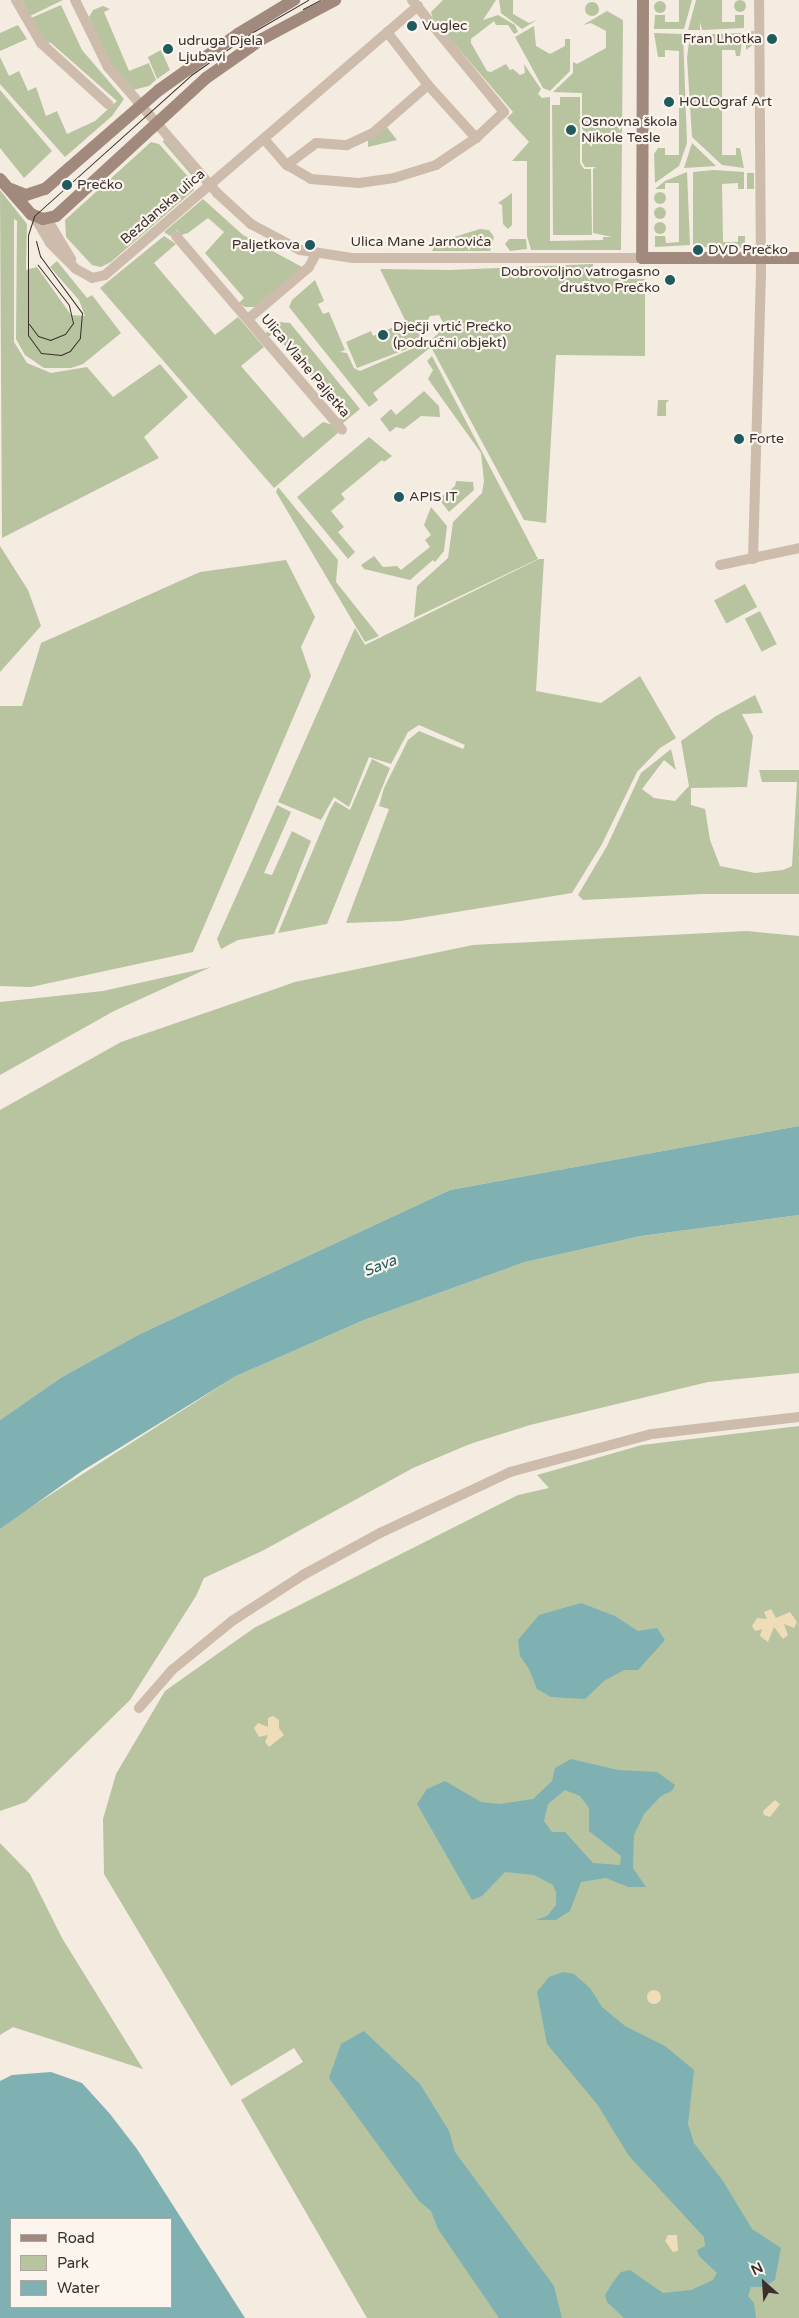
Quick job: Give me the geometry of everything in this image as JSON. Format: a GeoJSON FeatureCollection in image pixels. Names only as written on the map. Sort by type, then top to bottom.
{"type":"FeatureCollection","features":[{"type":"Feature","properties":{"kind":"street"},"geometry":{"type":"LineString","coordinates":[[16,0],[41,43],[108,104]]}},
{"type":"Feature","properties":{"kind":"street","name":"Ulica Mane Jarnovića"},"geometry":{"type":"LineString","coordinates":[[75,0],[103,60],[209,184],[251,224],[293,247],[316,254],[353,258],[799,258]]}},
{"type":"Feature","properties":{"kind":"street"},"geometry":{"type":"LineString","coordinates":[[2,181],[26,195],[45,189],[141,105],[209,53],[294,0]]}},
{"type":"Feature","properties":{"kind":"street"},"geometry":{"type":"LineString","coordinates":[[2,181],[34,216],[47,219],[60,213],[157,124],[179,100],[227,63],[273,32],[334,0]]}},
{"type":"Feature","properties":{"kind":"street"},"geometry":{"type":"LineString","coordinates":[[642,258],[643,0]]}},
{"type":"Feature","properties":{"kind":"street"},"geometry":{"type":"LineString","coordinates":[[753,559],[760,259],[759,0]]}},
{"type":"Feature","properties":{"kind":"street"},"geometry":{"type":"LineString","coordinates":[[264,138],[287,165],[311,179],[359,183],[394,178],[436,165],[476,138],[504,112],[415,3]]}},
{"type":"Feature","properties":{"kind":"street","name":"Bezdanska ulica"},"geometry":{"type":"LineString","coordinates":[[34,216],[50,244],[76,269],[92,278],[109,272],[387,32],[415,3]]}},
{"type":"Feature","properties":{"kind":"street"},"geometry":{"type":"LineString","coordinates":[[387,32],[428,85],[476,138]]}},
{"type":"Feature","properties":{"kind":"street"},"geometry":{"type":"LineString","coordinates":[[287,165],[316,143],[347,145],[373,133],[428,85]]}},
{"type":"Feature","properties":{"kind":"street"},"geometry":{"type":"LineString","coordinates":[[34,216],[45,189]]}},
{"type":"Feature","properties":{"kind":"street"},"geometry":{"type":"LineString","coordinates":[[47,219],[76,269]]}},
{"type":"Feature","properties":{"kind":"street","name":"Ulica Vlahe Paljetka"},"geometry":{"type":"LineString","coordinates":[[176,236],[342,430]]}},
{"type":"Feature","properties":{"kind":"street","name":"Ulica Vlahe Paljetka"},"geometry":{"type":"LineString","coordinates":[[248,320],[309,267],[316,254]]}},
{"type":"Feature","properties":{"kind":"street"},"geometry":{"type":"LineString","coordinates":[[720,565],[799,548]]}},
{"type":"Feature","properties":{"kind":"street"},"geometry":{"type":"LineString","coordinates":[[139,1708],[172,1670],[232,1621],[303,1575],[380,1533],[510,1472],[652,1434],[799,1417]]}},
{"type":"Feature","properties":{"kind":"green space"},"geometry":{"type":"Polygon","coordinates":[[[22,0],[63,0],[30,16],[22,0]]]}},
{"type":"Feature","properties":{"kind":"green space"},"geometry":{"type":"Polygon","coordinates":[[[443,0],[496,0],[483,20],[498,15],[515,25],[518,32],[514,34],[508,25],[496,25],[494,21],[471,39],[471,43],[487,71],[491,72],[506,64],[510,70],[513,69],[520,75],[525,73],[524,64],[541,89],[538,94],[542,98],[550,97],[550,241],[603,240],[603,237],[612,237],[593,233],[593,169],[596,167],[585,167],[582,162],[582,93],[553,92],[573,73],[573,62],[577,64],[606,48],[606,31],[591,23],[583,25],[607,11],[623,20],[621,250],[531,250],[527,236],[527,161],[512,161],[529,142],[507,118],[513,112],[433,19],[431,12],[443,0]]]}},
{"type":"Feature","properties":{"kind":"green space"},"geometry":{"type":"Polygon","coordinates":[[[499,0],[513,0],[513,14],[529,23],[537,20],[522,29],[501,13],[499,0]]]}},
{"type":"Feature","properties":{"kind":"green space"},"geometry":{"type":"Polygon","coordinates":[[[679,0],[692,0],[684,29],[654,29],[655,15],[665,15],[665,22],[679,22],[679,0]]]}},
{"type":"Feature","properties":{"kind":"green space"},"geometry":{"type":"Polygon","coordinates":[[[696,0],[722,0],[722,22],[735,22],[735,15],[744,15],[744,28],[702,30],[700,22],[700,30],[688,30],[696,0]]]}},
{"type":"Feature","properties":{"kind":"green space"},"geometry":{"type":"Polygon","coordinates":[[[740,0],[746,6],[740,12],[734,6],[740,0]]]}},
{"type":"Feature","properties":{"kind":"green space"},"geometry":{"type":"Polygon","coordinates":[[[662,1],[665,2],[665,12],[658,13],[655,12],[654,5],[655,2],[662,1]]]}},
{"type":"Feature","properties":{"kind":"green space"},"geometry":{"type":"Polygon","coordinates":[[[592,2],[597,4],[599,9],[597,14],[592,16],[587,14],[585,9],[587,4],[592,2]]]}},
{"type":"Feature","properties":{"kind":"green space"},"geometry":{"type":"Polygon","coordinates":[[[61,5],[82,50],[124,99],[112,116],[65,157],[0,84],[0,57],[9,76],[19,71],[28,91],[36,87],[46,116],[57,111],[67,134],[95,121],[117,101],[51,43],[46,42],[31,18],[61,5]]]}},
{"type":"Feature","properties":{"kind":"green space"},"geometry":{"type":"Polygon","coordinates":[[[103,6],[110,9],[104,12],[129,71],[149,63],[156,80],[149,86],[133,90],[109,62],[89,17],[93,10],[103,6]]]}},
{"type":"Feature","properties":{"kind":"green space"},"geometry":{"type":"Polygon","coordinates":[[[18,25],[27,39],[0,51],[0,33],[18,25]]]}},
{"type":"Feature","properties":{"kind":"green space"},"geometry":{"type":"Polygon","coordinates":[[[534,26],[536,46],[550,54],[565,46],[565,39],[570,39],[570,71],[550,91],[543,88],[515,37],[534,26]]]}},
{"type":"Feature","properties":{"kind":"green space"},"geometry":{"type":"Polygon","coordinates":[[[754,31],[754,44],[746,50],[746,32],[754,31]]]}},
{"type":"Feature","properties":{"kind":"green space"},"geometry":{"type":"Polygon","coordinates":[[[654,33],[683,34],[687,143],[679,166],[655,183],[654,154],[658,148],[665,148],[665,155],[679,155],[679,51],[665,50],[665,57],[658,57],[654,33]]]}},
{"type":"Feature","properties":{"kind":"green space"},"geometry":{"type":"Polygon","coordinates":[[[743,33],[740,56],[736,56],[735,50],[722,50],[722,155],[736,155],[736,148],[740,148],[744,168],[722,165],[692,137],[687,58],[690,35],[743,33]]]}},
{"type":"Feature","properties":{"kind":"green space"},"geometry":{"type":"Polygon","coordinates":[[[161,50],[170,70],[157,79],[148,57],[161,50]]]}},
{"type":"Feature","properties":{"kind":"green space"},"geometry":{"type":"Polygon","coordinates":[[[0,90],[52,151],[24,178],[0,148],[0,90]]]}},
{"type":"Feature","properties":{"kind":"green space"},"geometry":{"type":"Polygon","coordinates":[[[560,97],[580,97],[580,163],[584,169],[591,169],[592,235],[553,235],[552,105],[560,105],[560,97]]]}},
{"type":"Feature","properties":{"kind":"green space"},"geometry":{"type":"Polygon","coordinates":[[[386,126],[397,140],[368,147],[368,140],[386,126]]]}},
{"type":"Feature","properties":{"kind":"green space"},"geometry":{"type":"Polygon","coordinates":[[[164,139],[197,176],[193,177],[163,142],[164,139]]]}},
{"type":"Feature","properties":{"kind":"green space"},"geometry":{"type":"Polygon","coordinates":[[[151,142],[159,144],[191,180],[194,190],[111,262],[101,267],[92,265],[66,237],[65,220],[151,142]]]}},
{"type":"Feature","properties":{"kind":"green space"},"geometry":{"type":"Polygon","coordinates":[[[692,143],[716,166],[684,168],[692,143]]]}},
{"type":"Feature","properties":{"kind":"green space"},"geometry":{"type":"Polygon","coordinates":[[[714,170],[744,172],[744,189],[738,189],[738,183],[722,184],[723,242],[738,242],[738,236],[745,236],[745,248],[693,247],[693,172],[714,170]]]}},
{"type":"Feature","properties":{"kind":"green space"},"geometry":{"type":"Polygon","coordinates":[[[687,172],[690,245],[655,247],[655,236],[665,236],[666,243],[679,242],[679,183],[665,183],[665,189],[655,189],[665,181],[687,172]]]}},
{"type":"Feature","properties":{"kind":"green space"},"geometry":{"type":"Polygon","coordinates":[[[747,173],[754,173],[754,189],[747,189],[747,173]]]}},
{"type":"Feature","properties":{"kind":"green space"},"geometry":{"type":"Polygon","coordinates":[[[0,190],[27,224],[26,270],[37,267],[71,315],[85,316],[79,300],[50,267],[57,261],[87,298],[92,295],[121,333],[83,364],[71,368],[44,368],[25,355],[16,339],[17,221],[14,219],[14,342],[27,363],[51,373],[87,367],[113,397],[160,364],[188,397],[144,437],[159,458],[2,538],[0,190]]]}},
{"type":"Feature","properties":{"kind":"green space"},"geometry":{"type":"Polygon","coordinates":[[[662,192],[665,193],[665,203],[658,204],[655,203],[654,196],[655,193],[662,192]]]}},
{"type":"Feature","properties":{"kind":"green space"},"geometry":{"type":"Polygon","coordinates":[[[512,193],[512,225],[508,229],[503,224],[502,205],[498,203],[512,193]]]}},
{"type":"Feature","properties":{"kind":"green space"},"geometry":{"type":"Polygon","coordinates":[[[203,199],[243,235],[302,267],[256,307],[245,307],[239,303],[244,298],[205,253],[224,232],[208,218],[188,233],[181,235],[177,230],[170,236],[164,232],[203,199]]]}},
{"type":"Feature","properties":{"kind":"green space"},"geometry":{"type":"Polygon","coordinates":[[[662,207],[665,208],[665,218],[658,219],[655,218],[654,211],[655,208],[662,207]]]}},
{"type":"Feature","properties":{"kind":"green space"},"geometry":{"type":"Polygon","coordinates":[[[658,222],[662,222],[666,228],[662,234],[658,234],[654,230],[654,226],[658,222]]]}},
{"type":"Feature","properties":{"kind":"green space"},"geometry":{"type":"Polygon","coordinates":[[[480,229],[489,230],[494,237],[490,251],[432,251],[435,246],[454,237],[480,229]]]}},
{"type":"Feature","properties":{"kind":"green space"},"geometry":{"type":"Polygon","coordinates":[[[164,236],[176,244],[154,263],[215,335],[238,317],[264,347],[241,366],[303,438],[323,422],[333,425],[339,432],[274,488],[100,288],[164,236]]]}},
{"type":"Feature","properties":{"kind":"green space"},"geometry":{"type":"Polygon","coordinates":[[[509,239],[526,239],[527,249],[510,251],[505,244],[509,239]]]}},
{"type":"Feature","properties":{"kind":"green space"},"geometry":{"type":"Polygon","coordinates":[[[593,264],[592,278],[645,279],[645,356],[556,355],[546,523],[524,520],[431,347],[373,393],[378,400],[369,407],[289,307],[292,300],[315,280],[324,301],[318,304],[323,314],[329,312],[345,350],[340,352],[347,353],[354,368],[360,371],[430,341],[445,326],[439,315],[430,316],[415,346],[357,368],[346,342],[371,331],[373,336],[398,325],[400,329],[408,326],[380,269],[450,270],[593,264]]]}},
{"type":"Feature","properties":{"kind":"green space"},"geometry":{"type":"Polygon","coordinates":[[[269,321],[290,323],[360,409],[342,424],[338,420],[344,415],[274,333],[268,337],[265,334],[269,330],[264,324],[269,321]]]}},
{"type":"Feature","properties":{"kind":"green space"},"geometry":{"type":"Polygon","coordinates":[[[432,356],[538,559],[414,618],[417,586],[448,558],[453,522],[482,493],[484,481],[481,453],[428,379],[433,370],[427,361],[432,356]]]}},
{"type":"Feature","properties":{"kind":"green space"},"geometry":{"type":"Polygon","coordinates":[[[424,391],[439,406],[440,417],[421,416],[404,429],[396,427],[390,432],[380,419],[391,409],[396,415],[424,391]]]}},
{"type":"Feature","properties":{"kind":"green space"},"geometry":{"type":"Polygon","coordinates":[[[658,400],[669,400],[666,403],[666,416],[657,416],[658,400]]]}},
{"type":"Feature","properties":{"kind":"green space"},"geometry":{"type":"Polygon","coordinates":[[[369,437],[392,456],[384,462],[382,460],[341,494],[345,499],[331,511],[344,527],[338,532],[355,552],[348,559],[297,497],[369,437]]]}},
{"type":"Feature","properties":{"kind":"green space"},"geometry":{"type":"Polygon","coordinates":[[[456,481],[473,482],[474,490],[449,512],[439,499],[455,486],[456,481]]]}},
{"type":"Feature","properties":{"kind":"green space"},"geometry":{"type":"Polygon","coordinates":[[[278,487],[338,560],[336,582],[379,636],[365,642],[276,492],[278,487]]]}},
{"type":"Feature","properties":{"kind":"green space"},"geometry":{"type":"Polygon","coordinates":[[[431,507],[447,526],[444,551],[435,562],[433,560],[410,580],[364,569],[361,565],[374,556],[383,567],[397,566],[401,570],[430,547],[425,540],[431,535],[424,525],[431,507]]]}},
{"type":"Feature","properties":{"kind":"green space"},"geometry":{"type":"Polygon","coordinates":[[[0,546],[28,590],[41,626],[0,672],[0,546]]]}},
{"type":"Feature","properties":{"kind":"green space"},"geometry":{"type":"Polygon","coordinates":[[[539,559],[544,559],[536,691],[601,703],[640,676],[676,738],[660,748],[637,772],[602,844],[572,893],[401,921],[346,923],[389,809],[379,806],[384,788],[408,740],[419,731],[463,749],[465,745],[419,725],[408,732],[391,764],[369,757],[349,807],[334,797],[321,820],[278,802],[355,628],[365,645],[539,559]]]}},
{"type":"Feature","properties":{"kind":"green space"},"geometry":{"type":"Polygon","coordinates":[[[286,560],[315,617],[301,647],[311,676],[193,952],[31,987],[0,986],[0,706],[22,706],[41,643],[200,572],[286,560]]]}},
{"type":"Feature","properties":{"kind":"green space"},"geometry":{"type":"Polygon","coordinates":[[[745,584],[757,607],[726,623],[714,600],[745,584]]]}},
{"type":"Feature","properties":{"kind":"green space"},"geometry":{"type":"Polygon","coordinates":[[[760,611],[777,644],[762,652],[745,619],[760,611]]]}},
{"type":"Feature","properties":{"kind":"green space"},"geometry":{"type":"Polygon","coordinates":[[[755,695],[763,713],[742,714],[753,736],[747,787],[691,788],[691,805],[705,809],[710,840],[720,866],[755,873],[783,870],[792,866],[797,782],[762,782],[759,770],[799,770],[799,894],[702,894],[583,900],[578,895],[607,846],[641,773],[671,749],[676,770],[664,760],[642,789],[654,798],[675,801],[689,786],[681,741],[716,716],[755,695]]]}},
{"type":"Feature","properties":{"kind":"green space"},"geometry":{"type":"Polygon","coordinates":[[[372,759],[390,768],[327,924],[278,933],[330,810],[335,801],[350,810],[372,759]]]}},
{"type":"Feature","properties":{"kind":"green space"},"geometry":{"type":"Polygon","coordinates":[[[277,805],[291,812],[264,873],[272,875],[292,831],[311,841],[274,934],[238,940],[221,949],[217,939],[277,805]]]}},
{"type":"Feature","properties":{"kind":"green space"},"geometry":{"type":"Polygon","coordinates":[[[747,931],[799,936],[799,1126],[450,1190],[140,1334],[62,1377],[0,1420],[0,1110],[121,1042],[295,982],[473,945],[747,931]]]}},
{"type":"Feature","properties":{"kind":"green space"},"geometry":{"type":"Polygon","coordinates":[[[211,967],[114,1011],[0,1075],[0,1002],[103,991],[211,967]]]}},
{"type":"Feature","properties":{"kind":"green space"},"geometry":{"type":"Polygon","coordinates":[[[799,1215],[799,1373],[708,1382],[530,1425],[470,1444],[413,1468],[264,1550],[204,1578],[196,1596],[130,1700],[26,1802],[0,1811],[0,1529],[20,1514],[236,1376],[364,1320],[525,1262],[641,1236],[799,1215]]]}},
{"type":"Feature","properties":{"kind":"green space"},"geometry":{"type":"Polygon","coordinates":[[[799,1426],[799,2318],[367,2318],[241,2100],[303,2062],[294,2048],[231,2086],[104,1874],[103,1819],[116,1774],[165,1691],[254,1628],[518,1495],[549,1488],[537,1475],[642,1445],[799,1426]]]}},
{"type":"Feature","properties":{"kind":"green space"},"geometry":{"type":"Polygon","coordinates":[[[0,1843],[30,1874],[62,1938],[143,2069],[13,2027],[0,2035],[0,1843]]]}},
{"type":"Feature","properties":{"kind":"sand"},"geometry":{"type":"Polygon","coordinates":[[[771,1609],[776,1618],[790,1612],[797,1622],[794,1628],[784,1624],[788,1635],[783,1639],[774,1627],[768,1642],[760,1636],[762,1629],[755,1631],[752,1626],[757,1618],[767,1619],[764,1612],[771,1609]]]}},
{"type":"Feature","properties":{"kind":"sand"},"geometry":{"type":"Polygon","coordinates":[[[273,1716],[279,1720],[279,1728],[284,1735],[269,1747],[265,1742],[268,1735],[259,1737],[254,1728],[258,1723],[268,1727],[268,1718],[273,1716]]]}},
{"type":"Feature","properties":{"kind":"sand"},"geometry":{"type":"Polygon","coordinates":[[[775,1800],[780,1804],[770,1817],[764,1815],[763,1811],[775,1800]]]}},
{"type":"Feature","properties":{"kind":"sand"},"geometry":{"type":"Polygon","coordinates":[[[654,1990],[659,1992],[661,1997],[659,2002],[654,2004],[649,2002],[647,1997],[649,1992],[654,1990]]]}},
{"type":"Feature","properties":{"kind":"sand"},"geometry":{"type":"Polygon","coordinates":[[[668,2235],[677,2235],[678,2251],[673,2252],[665,2241],[668,2235]]]}},
{"type":"Feature","properties":{"kind":"water","name":"Sava"},"geometry":{"type":"Polygon","coordinates":[[[799,1126],[799,1215],[641,1236],[525,1262],[364,1320],[236,1376],[82,1471],[0,1529],[0,1420],[62,1377],[140,1334],[450,1190],[799,1126]]]}},
{"type":"Feature","properties":{"kind":"water"},"geometry":{"type":"Polygon","coordinates":[[[581,1603],[615,1616],[638,1631],[657,1628],[665,1640],[638,1670],[624,1670],[604,1681],[585,1699],[551,1697],[537,1689],[529,1669],[520,1656],[518,1640],[539,1615],[581,1603]]]}},
{"type":"Feature","properties":{"kind":"water"},"geometry":{"type":"Polygon","coordinates":[[[571,1759],[618,1770],[657,1772],[675,1785],[672,1791],[661,1796],[644,1814],[634,1835],[633,1868],[646,1887],[628,1887],[606,1878],[581,1882],[570,1911],[556,1920],[536,1920],[547,1916],[556,1905],[556,1892],[553,1885],[534,1875],[505,1872],[482,1896],[472,1900],[417,1804],[427,1789],[445,1781],[481,1802],[500,1804],[533,1799],[552,1781],[555,1768],[571,1759]],[[565,1790],[548,1804],[544,1821],[552,1832],[565,1832],[593,1863],[620,1865],[621,1856],[589,1831],[589,1808],[580,1796],[565,1790]]]}},
{"type":"Feature","properties":{"kind":"water"},"geometry":{"type":"Polygon","coordinates":[[[563,1972],[574,1974],[590,1988],[602,2007],[625,2026],[665,2046],[694,2070],[688,2124],[694,2143],[723,2181],[752,2229],[781,2248],[775,2280],[763,2287],[751,2287],[748,2296],[754,2303],[756,2318],[624,2318],[607,2302],[605,2295],[621,2272],[630,2270],[663,2293],[691,2290],[713,2280],[717,2273],[699,2256],[697,2250],[705,2246],[704,2237],[629,2156],[597,2104],[547,2044],[537,1992],[549,1977],[563,1972]]]}},
{"type":"Feature","properties":{"kind":"water"},"geometry":{"type":"Polygon","coordinates":[[[364,2031],[420,2084],[449,2131],[455,2152],[554,2286],[562,2318],[499,2318],[438,2229],[431,2211],[419,2201],[329,2078],[341,2044],[364,2031]]]}},
{"type":"Feature","properties":{"kind":"water"},"geometry":{"type":"Polygon","coordinates":[[[51,2072],[82,2083],[110,2114],[137,2149],[245,2318],[0,2318],[0,2081],[12,2075],[51,2072]]]}},
{"type":"Feature","properties":{"kind":"tram line"},"geometry":{"type":"LineString","coordinates":[[36,241],[40,256],[82,313],[80,338],[70,351],[61,355],[41,353],[28,335],[28,235],[34,216],[191,75],[251,33],[308,0]]}},
{"type":"Feature","properties":{"kind":"tram line"},"geometry":{"type":"LineString","coordinates":[[303,9],[320,0]]}},
{"type":"Feature","properties":{"kind":"tram line"},"geometry":{"type":"LineString","coordinates":[[29,324],[38,336],[50,340],[65,334],[73,323],[69,305],[38,265]]}},
{"type":"Feature","properties":{"kind":"place","name":"Vuglec"},"geometry":{"type":"Point","coordinates":[412,26]}},
{"type":"Feature","properties":{"kind":"place","name":"Fran Lhotka"},"geometry":{"type":"Point","coordinates":[772,39]}},
{"type":"Feature","properties":{"kind":"place","name":"udruga Djela Ljubavi"},"geometry":{"type":"Point","coordinates":[168,49]}},
{"type":"Feature","properties":{"kind":"place","name":"HOLOgraf Art"},"geometry":{"type":"Point","coordinates":[669,102]}},
{"type":"Feature","properties":{"kind":"place","name":"Osnovna škola Nikole Tesle"},"geometry":{"type":"Point","coordinates":[571,130]}},
{"type":"Feature","properties":{"kind":"place","name":"Prečko"},"geometry":{"type":"Point","coordinates":[67,185]}},
{"type":"Feature","properties":{"kind":"place","name":"Paljetkova"},"geometry":{"type":"Point","coordinates":[310,245]}},
{"type":"Feature","properties":{"kind":"place","name":"DVD Prečko"},"geometry":{"type":"Point","coordinates":[698,250]}},
{"type":"Feature","properties":{"kind":"place","name":"Dobrovoljno vatrogasno društvo Prečko"},"geometry":{"type":"Point","coordinates":[670,280]}},
{"type":"Feature","properties":{"kind":"place","name":"Dječji vrtić Prečko (područni objekt)"},"geometry":{"type":"Point","coordinates":[383,335]}},
{"type":"Feature","properties":{"kind":"place","name":"Forte"},"geometry":{"type":"Point","coordinates":[739,439]}},
{"type":"Feature","properties":{"kind":"place","name":"APIS IT"},"geometry":{"type":"Point","coordinates":[399,497]}}]}
